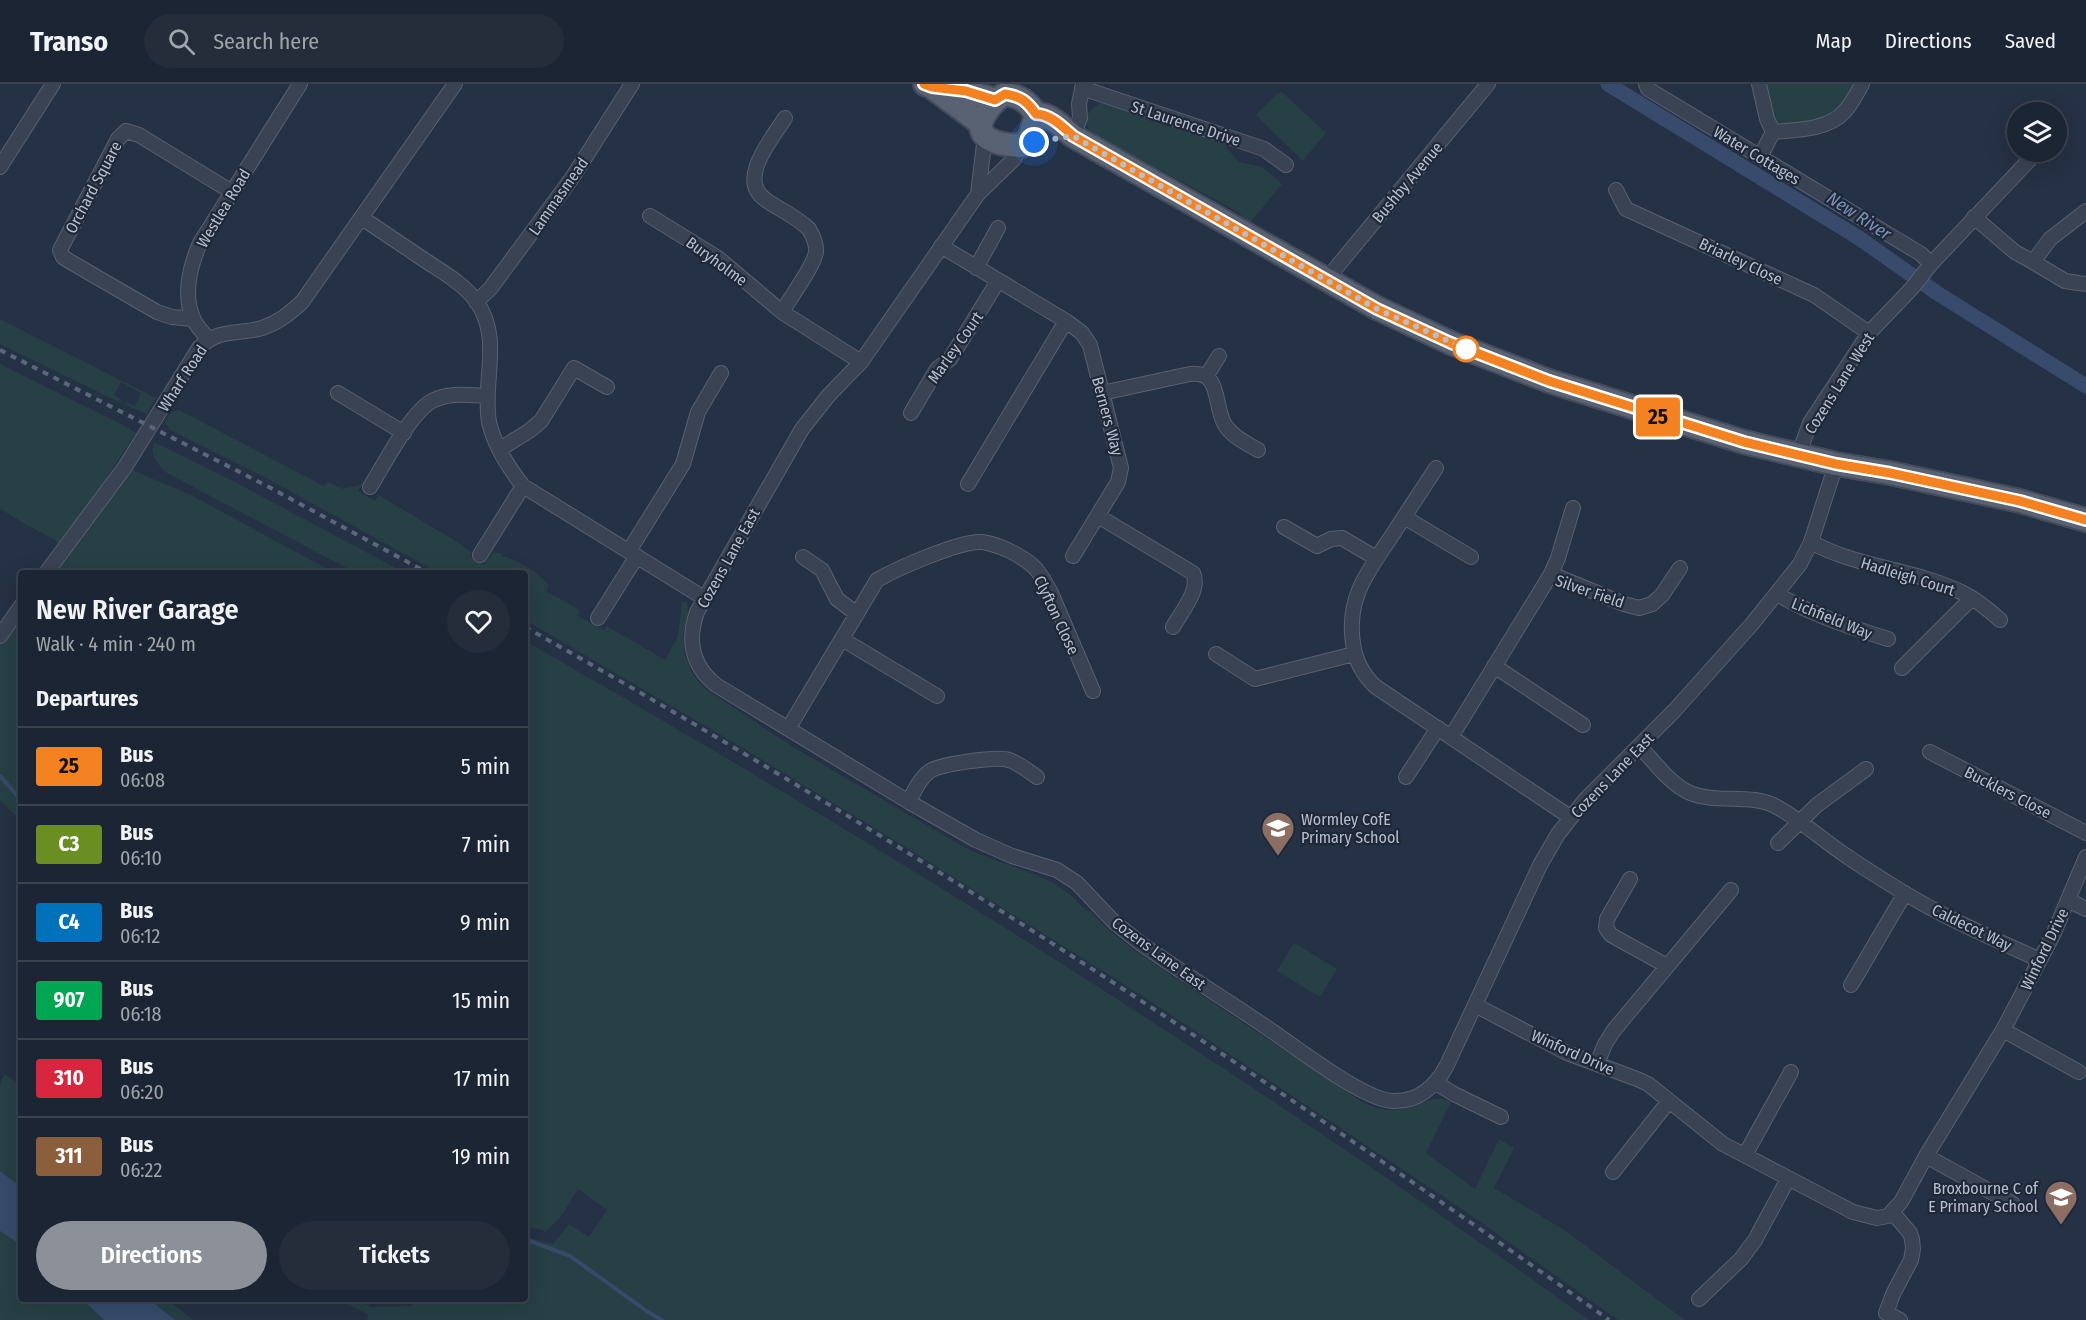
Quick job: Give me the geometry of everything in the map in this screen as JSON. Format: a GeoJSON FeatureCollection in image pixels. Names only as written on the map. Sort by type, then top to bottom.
{"type":"FeatureCollection","features":[{"type":"Feature","properties":{"kind":"main road"},"geometry":{"type":"LineString","coordinates":[[928,85],[1003,144],[1034,142],[1055,124]]}},
{"type":"Feature","properties":{"kind":"main road"},"geometry":{"type":"LineString","coordinates":[[928,85],[966,91],[995,100]]}},
{"type":"Feature","properties":{"kind":"main road"},"geometry":{"type":"LineString","coordinates":[[983,130],[995,100],[1005,94],[1019,96],[1055,124],[1377,309],[1451,343],[1549,381],[1711,433],[1798,456],[2020,501],[2086,520]]}},
{"type":"Feature","properties":{"kind":"main road"},"geometry":{"type":"LineString","coordinates":[[1025,141],[1055,124]]}},
{"type":"Feature","properties":{"kind":"street"},"geometry":{"type":"LineString","coordinates":[[0,167],[53,84]]}},
{"type":"Feature","properties":{"kind":"street","name":"Westlea Road"},"geometry":{"type":"LineString","coordinates":[[193,319],[189,289],[190,267],[200,243],[300,84]]}},
{"type":"Feature","properties":{"kind":"street","name":"Wharf Road"},"geometry":{"type":"LineString","coordinates":[[48,570],[125,467],[191,359],[208,338],[270,325],[292,311],[310,292],[455,84]]}},
{"type":"Feature","properties":{"kind":"street","name":"Lammasmead"},"geometry":{"type":"LineString","coordinates":[[477,302],[498,280],[572,178],[632,84]]}},
{"type":"Feature","properties":{"kind":"street","name":"Bushby Avenue"},"geometry":{"type":"LineString","coordinates":[[1326,280],[1488,84]]}},
{"type":"Feature","properties":{"kind":"street","name":"Water Cottages"},"geometry":{"type":"LineString","coordinates":[[1646,84],[1648,89],[1921,254],[1928,268]]}},
{"type":"Feature","properties":{"kind":"street"},"geometry":{"type":"LineString","coordinates":[[1759,84],[1767,119],[1773,132]]}},
{"type":"Feature","properties":{"kind":"street"},"geometry":{"type":"LineString","coordinates":[[1773,132],[1808,128],[1831,121],[1844,112],[1862,84]]}},
{"type":"Feature","properties":{"kind":"street","name":"St Laurence Drive"},"geometry":{"type":"LineString","coordinates":[[1055,124],[1080,118],[1079,104],[1083,86],[1264,149],[1286,165]]}},
{"type":"Feature","properties":{"kind":"street"},"geometry":{"type":"LineString","coordinates":[[1055,124],[1079,104]]}},
{"type":"Feature","properties":{"kind":"street"},"geometry":{"type":"LineString","coordinates":[[782,312],[813,261],[816,249],[809,229],[763,198],[755,185],[755,171],[758,162],[785,118]]}},
{"type":"Feature","properties":{"kind":"street","name":"Cozens Lane East"},"geometry":{"type":"LineString","coordinates":[[978,194],[983,130]]}},
{"type":"Feature","properties":{"kind":"street","name":"Orchard Square"},"geometry":{"type":"LineString","coordinates":[[193,319],[172,317],[157,312],[69,261],[63,257],[60,250],[118,139],[126,131],[139,135],[232,192]]}},
{"type":"Feature","properties":{"kind":"street"},"geometry":{"type":"LineString","coordinates":[[1760,157],[1773,132]]}},
{"type":"Feature","properties":{"kind":"street","name":"Cozens Lane East"},"geometry":{"type":"LineString","coordinates":[[1025,141],[1014,159],[978,194],[861,362],[829,395],[802,429],[704,598],[693,625],[691,638],[694,657],[704,674],[716,685],[909,802],[994,848],[1057,870],[1077,883],[1114,922],[1140,943],[1367,1094],[1384,1100],[1401,1100],[1422,1094],[1436,1083],[1447,1065],[1540,865],[1558,834],[1606,777],[1674,711],[1777,594],[1800,564],[1811,542],[1836,464]]}},
{"type":"Feature","properties":{"kind":"street"},"geometry":{"type":"LineString","coordinates":[[1928,268],[2027,162]]}},
{"type":"Feature","properties":{"kind":"street","name":"Briarley Close"},"geometry":{"type":"LineString","coordinates":[[1616,190],[1626,209],[1814,295],[1869,333]]}},
{"type":"Feature","properties":{"kind":"street"},"geometry":{"type":"LineString","coordinates":[[2033,262],[2050,239],[2086,211]]}},
{"type":"Feature","properties":{"kind":"street","name":"Buryholme"},"geometry":{"type":"LineString","coordinates":[[650,216],[717,258],[782,312],[861,362]]}},
{"type":"Feature","properties":{"kind":"street"},"geometry":{"type":"LineString","coordinates":[[1974,217],[2010,248],[2033,262],[2065,281],[2086,284]]}},
{"type":"Feature","properties":{"kind":"street"},"geometry":{"type":"LineString","coordinates":[[362,218],[450,277],[477,302],[485,316],[491,349],[487,396],[489,423],[509,468],[523,486],[704,598]]}},
{"type":"Feature","properties":{"kind":"street"},"geometry":{"type":"LineString","coordinates":[[975,268],[998,228]]}},
{"type":"Feature","properties":{"kind":"street","name":"Berners Way"},"geometry":{"type":"LineString","coordinates":[[941,246],[1066,321],[1086,338],[1122,468],[1118,482],[1073,556]]}},
{"type":"Feature","properties":{"kind":"street","name":"Cozens Lane West"},"geometry":{"type":"LineString","coordinates":[[1798,456],[1810,423],[1869,333],[1928,268]]}},
{"type":"Feature","properties":{"kind":"street","name":"Marley Court"},"geometry":{"type":"LineString","coordinates":[[911,413],[937,369],[950,358],[998,281]]}},
{"type":"Feature","properties":{"kind":"street"},"geometry":{"type":"LineString","coordinates":[[193,319],[208,338]]}},
{"type":"Feature","properties":{"kind":"street"},"geometry":{"type":"LineString","coordinates":[[968,484],[1066,321]]}},
{"type":"Feature","properties":{"kind":"street"},"geometry":{"type":"LineString","coordinates":[[1207,375],[1219,356]]}},
{"type":"Feature","properties":{"kind":"street"},"geometry":{"type":"LineString","coordinates":[[500,449],[541,421],[574,368],[607,387]]}},
{"type":"Feature","properties":{"kind":"street"},"geometry":{"type":"LineString","coordinates":[[598,618],[683,464],[698,412],[721,373]]}},
{"type":"Feature","properties":{"kind":"street"},"geometry":{"type":"LineString","coordinates":[[1102,393],[1202,373],[1207,375],[1213,384],[1226,425],[1241,440],[1258,450]]}},
{"type":"Feature","properties":{"kind":"street"},"geometry":{"type":"LineString","coordinates":[[338,393],[404,433]]}},
{"type":"Feature","properties":{"kind":"street"},"geometry":{"type":"LineString","coordinates":[[370,487],[418,411],[433,400],[449,396],[487,396]]}},
{"type":"Feature","properties":{"kind":"street"},"geometry":{"type":"LineString","coordinates":[[1436,468],[1364,577],[1353,607],[1351,631],[1354,654],[1363,672],[1376,687],[1570,817]]}},
{"type":"Feature","properties":{"kind":"street"},"geometry":{"type":"LineString","coordinates":[[480,555],[523,486]]}},
{"type":"Feature","properties":{"kind":"street"},"geometry":{"type":"LineString","coordinates":[[1551,574],[1573,508]]}},
{"type":"Feature","properties":{"kind":"street"},"geometry":{"type":"LineString","coordinates":[[1098,516],[1193,573],[1196,580],[1194,589],[1173,627]]}},
{"type":"Feature","properties":{"kind":"street"},"geometry":{"type":"LineString","coordinates":[[1404,517],[1471,557]]}},
{"type":"Feature","properties":{"kind":"street"},"geometry":{"type":"LineString","coordinates":[[1284,527],[1317,546],[1331,539],[1342,538],[1376,558]]}},
{"type":"Feature","properties":{"kind":"street","name":"Clyfton Close"},"geometry":{"type":"LineString","coordinates":[[788,729],[877,580],[894,570],[965,544],[982,542],[999,547],[1033,565],[1044,579],[1093,691]]}},
{"type":"Feature","properties":{"kind":"street","name":"Hadleigh Court"},"geometry":{"type":"LineString","coordinates":[[1811,542],[1834,554],[1946,586],[1972,598],[2000,620]]}},
{"type":"Feature","properties":{"kind":"street"},"geometry":{"type":"LineString","coordinates":[[803,557],[822,570],[837,599],[857,614]]}},
{"type":"Feature","properties":{"kind":"street","name":"Silver Field"},"geometry":{"type":"LineString","coordinates":[[1450,737],[1551,574],[1639,608],[1652,603],[1662,595],[1680,568]]}},
{"type":"Feature","properties":{"kind":"street","name":"Lichfield Way"},"geometry":{"type":"LineString","coordinates":[[1777,594],[1796,606],[1888,639]]}},
{"type":"Feature","properties":{"kind":"street"},"geometry":{"type":"LineString","coordinates":[[1902,668],[1972,598]]}},
{"type":"Feature","properties":{"kind":"street"},"geometry":{"type":"LineString","coordinates":[[0,636],[18,610]]}},
{"type":"Feature","properties":{"kind":"street"},"geometry":{"type":"LineString","coordinates":[[842,639],[937,696]]}},
{"type":"Feature","properties":{"kind":"street"},"geometry":{"type":"LineString","coordinates":[[1216,654],[1255,679],[1354,654]]}},
{"type":"Feature","properties":{"kind":"street"},"geometry":{"type":"LineString","coordinates":[[1494,666],[1583,725]]}},
{"type":"Feature","properties":{"kind":"street"},"geometry":{"type":"LineString","coordinates":[[1406,777],[1437,728]]}},
{"type":"Feature","properties":{"kind":"street","name":"Caldecot Way"},"geometry":{"type":"LineString","coordinates":[[1639,746],[1672,781],[1686,791],[1707,796],[1764,802],[1779,808],[1849,858],[1905,893],[1971,928],[2040,960]]}},
{"type":"Feature","properties":{"kind":"street","name":"Bucklers Close"},"geometry":{"type":"LineString","coordinates":[[1930,752],[2086,833]]}},
{"type":"Feature","properties":{"kind":"street"},"geometry":{"type":"LineString","coordinates":[[909,802],[925,776],[941,766],[986,759],[1003,759],[1015,763],[1037,777]]}},
{"type":"Feature","properties":{"kind":"street"},"geometry":{"type":"LineString","coordinates":[[1778,843],[1817,805],[1866,769]]}},
{"type":"Feature","properties":{"kind":"street","name":"Winford Drive"},"geometry":{"type":"LineString","coordinates":[[1475,1005],[1567,1053],[1637,1079],[1669,1101],[1712,1137],[1853,1212],[1877,1218],[1893,1213],[1901,1202],[1926,1156],[2003,1030],[2040,960],[2086,857]]}},
{"type":"Feature","properties":{"kind":"street"},"geometry":{"type":"LineString","coordinates":[[1630,879],[1607,919],[1606,928],[1611,935],[1667,966]]}},
{"type":"Feature","properties":{"kind":"street"},"geometry":{"type":"LineString","coordinates":[[1597,1065],[1605,1044],[1614,1030],[1731,890]]}},
{"type":"Feature","properties":{"kind":"street"},"geometry":{"type":"LineString","coordinates":[[1851,985],[1905,893]]}},
{"type":"Feature","properties":{"kind":"street","name":"Winford Drive"},"geometry":{"type":"LineString","coordinates":[[2068,900],[2086,909]]}},
{"type":"Feature","properties":{"kind":"street"},"geometry":{"type":"LineString","coordinates":[[2003,1030],[2079,1072]]}},
{"type":"Feature","properties":{"kind":"street"},"geometry":{"type":"LineString","coordinates":[[1745,1155],[1791,1072]]}},
{"type":"Feature","properties":{"kind":"street"},"geometry":{"type":"LineString","coordinates":[[1436,1083],[1502,1117]]}},
{"type":"Feature","properties":{"kind":"street"},"geometry":{"type":"LineString","coordinates":[[1613,1172],[1669,1101]]}},
{"type":"Feature","properties":{"kind":"street"},"geometry":{"type":"LineString","coordinates":[[1926,1156],[2013,1204]]}},
{"type":"Feature","properties":{"kind":"street"},"geometry":{"type":"LineString","coordinates":[[1699,1299],[1741,1259],[1755,1240],[1788,1179]]}},
{"type":"Feature","properties":{"kind":"street"},"geometry":{"type":"LineString","coordinates":[[1893,1213],[1910,1233],[1913,1244],[1911,1260],[1886,1313],[1900,1320]]}},
{"type":"Feature","properties":{"kind":"green space"},"geometry":{"type":"Polygon","coordinates":[[[1764,84],[1856,84],[1843,105],[1831,115],[1815,122],[1787,125],[1773,121],[1764,84]]]}},
{"type":"Feature","properties":{"kind":"green space"},"geometry":{"type":"Polygon","coordinates":[[[1282,92],[1326,133],[1303,161],[1256,115],[1278,93],[1282,92]]]}},
{"type":"Feature","properties":{"kind":"green space"},"geometry":{"type":"Polygon","coordinates":[[[1102,102],[1221,141],[1239,162],[1262,167],[1282,184],[1250,223],[1236,211],[1090,132],[1086,118],[1093,108],[1102,102]]]}},
{"type":"Feature","properties":{"kind":"green space"},"geometry":{"type":"Polygon","coordinates":[[[0,319],[156,398],[147,414],[125,405],[127,402],[135,406],[141,393],[121,382],[114,395],[122,400],[121,403],[0,344],[0,319]]]}},
{"type":"Feature","properties":{"kind":"green space"},"geometry":{"type":"Polygon","coordinates":[[[0,364],[136,433],[91,501],[59,543],[0,509],[0,364]]]}},
{"type":"Feature","properties":{"kind":"green space"},"geometry":{"type":"Polygon","coordinates":[[[179,410],[324,486],[328,482],[343,489],[363,484],[358,491],[375,501],[379,495],[462,545],[472,553],[470,556],[484,564],[493,552],[503,554],[502,556],[533,571],[549,585],[546,591],[580,610],[578,616],[604,630],[607,626],[665,660],[678,636],[682,602],[687,602],[688,613],[683,634],[685,656],[692,673],[704,688],[793,747],[964,847],[1038,876],[1061,888],[1135,951],[1364,1103],[1392,1110],[1408,1108],[1433,1099],[1445,1099],[1451,1102],[1426,1153],[1475,1189],[1499,1139],[1514,1148],[1494,1188],[1566,1231],[1685,1320],[1618,1320],[1465,1211],[1141,995],[891,838],[528,622],[528,570],[434,570],[264,477],[168,429],[169,427],[164,424],[171,412],[179,410]]]}},
{"type":"Feature","properties":{"kind":"green space"},"geometry":{"type":"Polygon","coordinates":[[[154,442],[235,482],[399,570],[350,570],[167,473],[155,459],[154,442]]]}},
{"type":"Feature","properties":{"kind":"green space"},"geometry":{"type":"Polygon","coordinates":[[[132,470],[191,495],[329,570],[57,570],[127,473],[132,470]]]}},
{"type":"Feature","properties":{"kind":"green space"},"geometry":{"type":"Polygon","coordinates":[[[18,622],[18,818],[0,800],[0,644],[18,622]]]}},
{"type":"Feature","properties":{"kind":"green space"},"geometry":{"type":"Polygon","coordinates":[[[528,643],[797,800],[1066,966],[1330,1139],[1589,1320],[367,1320],[368,1314],[342,1302],[368,1302],[370,1307],[411,1306],[413,1302],[528,1302],[528,1238],[553,1244],[569,1224],[589,1237],[607,1210],[578,1189],[560,1218],[546,1231],[528,1227],[528,643]]]}},
{"type":"Feature","properties":{"kind":"green space"},"geometry":{"type":"Polygon","coordinates":[[[1294,943],[1337,969],[1320,997],[1277,971],[1294,943]]]}},
{"type":"Feature","properties":{"kind":"green space"},"geometry":{"type":"Polygon","coordinates":[[[4,1074],[18,1083],[18,1185],[0,1171],[0,1084],[4,1074]]]}},
{"type":"Feature","properties":{"kind":"green space"},"geometry":{"type":"Polygon","coordinates":[[[0,1231],[18,1243],[18,1302],[85,1302],[104,1320],[0,1320],[0,1231]]]}},
{"type":"Feature","properties":{"kind":"green space"},"geometry":{"type":"Polygon","coordinates":[[[153,1302],[171,1302],[193,1320],[175,1320],[153,1302]]]}},
{"type":"Feature","properties":{"kind":"water"},"geometry":{"type":"Polygon","coordinates":[[[0,1171],[18,1185],[18,1243],[0,1231],[0,1171]]]}},
{"type":"Feature","properties":{"kind":"water"},"geometry":{"type":"Polygon","coordinates":[[[85,1302],[153,1302],[175,1320],[104,1320],[85,1302]]]}},
{"type":"Feature","properties":{"kind":"waterway","name":"New River"},"geometry":{"type":"LineString","coordinates":[[1608,84],[1859,238],[1937,293],[2086,386]]}},
{"type":"Feature","properties":{"kind":"waterway"},"geometry":{"type":"LineString","coordinates":[[0,776],[18,797]]}},
{"type":"Feature","properties":{"kind":"waterway"},"geometry":{"type":"LineString","coordinates":[[528,1240],[570,1256],[662,1320]]}},
{"type":"Feature","properties":{"kind":"railway"},"geometry":{"type":"LineString","coordinates":[[0,350],[267,486],[422,570]]}},
{"type":"Feature","properties":{"kind":"railway"},"geometry":{"type":"LineString","coordinates":[[528,629],[803,789],[1076,959],[1345,1136],[1609,1320]]}},
{"type":"Feature","properties":{"kind":"bus line","name":"25"},"geometry":{"type":"LineString","coordinates":[[924,84],[966,91],[995,100],[1005,94],[1019,96],[1036,114],[1040,113],[1056,122],[1073,136],[1377,309],[1451,343],[1549,381],[1658,417],[1798,456],[2020,501],[2086,520]]}},
{"type":"Feature","properties":{"kind":"place","name":"Wormley CofE Primary School"},"geometry":{"type":"Point","coordinates":[1278,857]}},
{"type":"Feature","properties":{"kind":"place","name":"Broxbourne C of E Primary School"},"geometry":{"type":"Point","coordinates":[2061,1226]}},
{"type":"Feature","properties":{"kind":"route"},"geometry":{"type":"LineString","coordinates":[[1034,142],[1073,136],[1377,309],[1473,352],[1466,349]]}}]}
